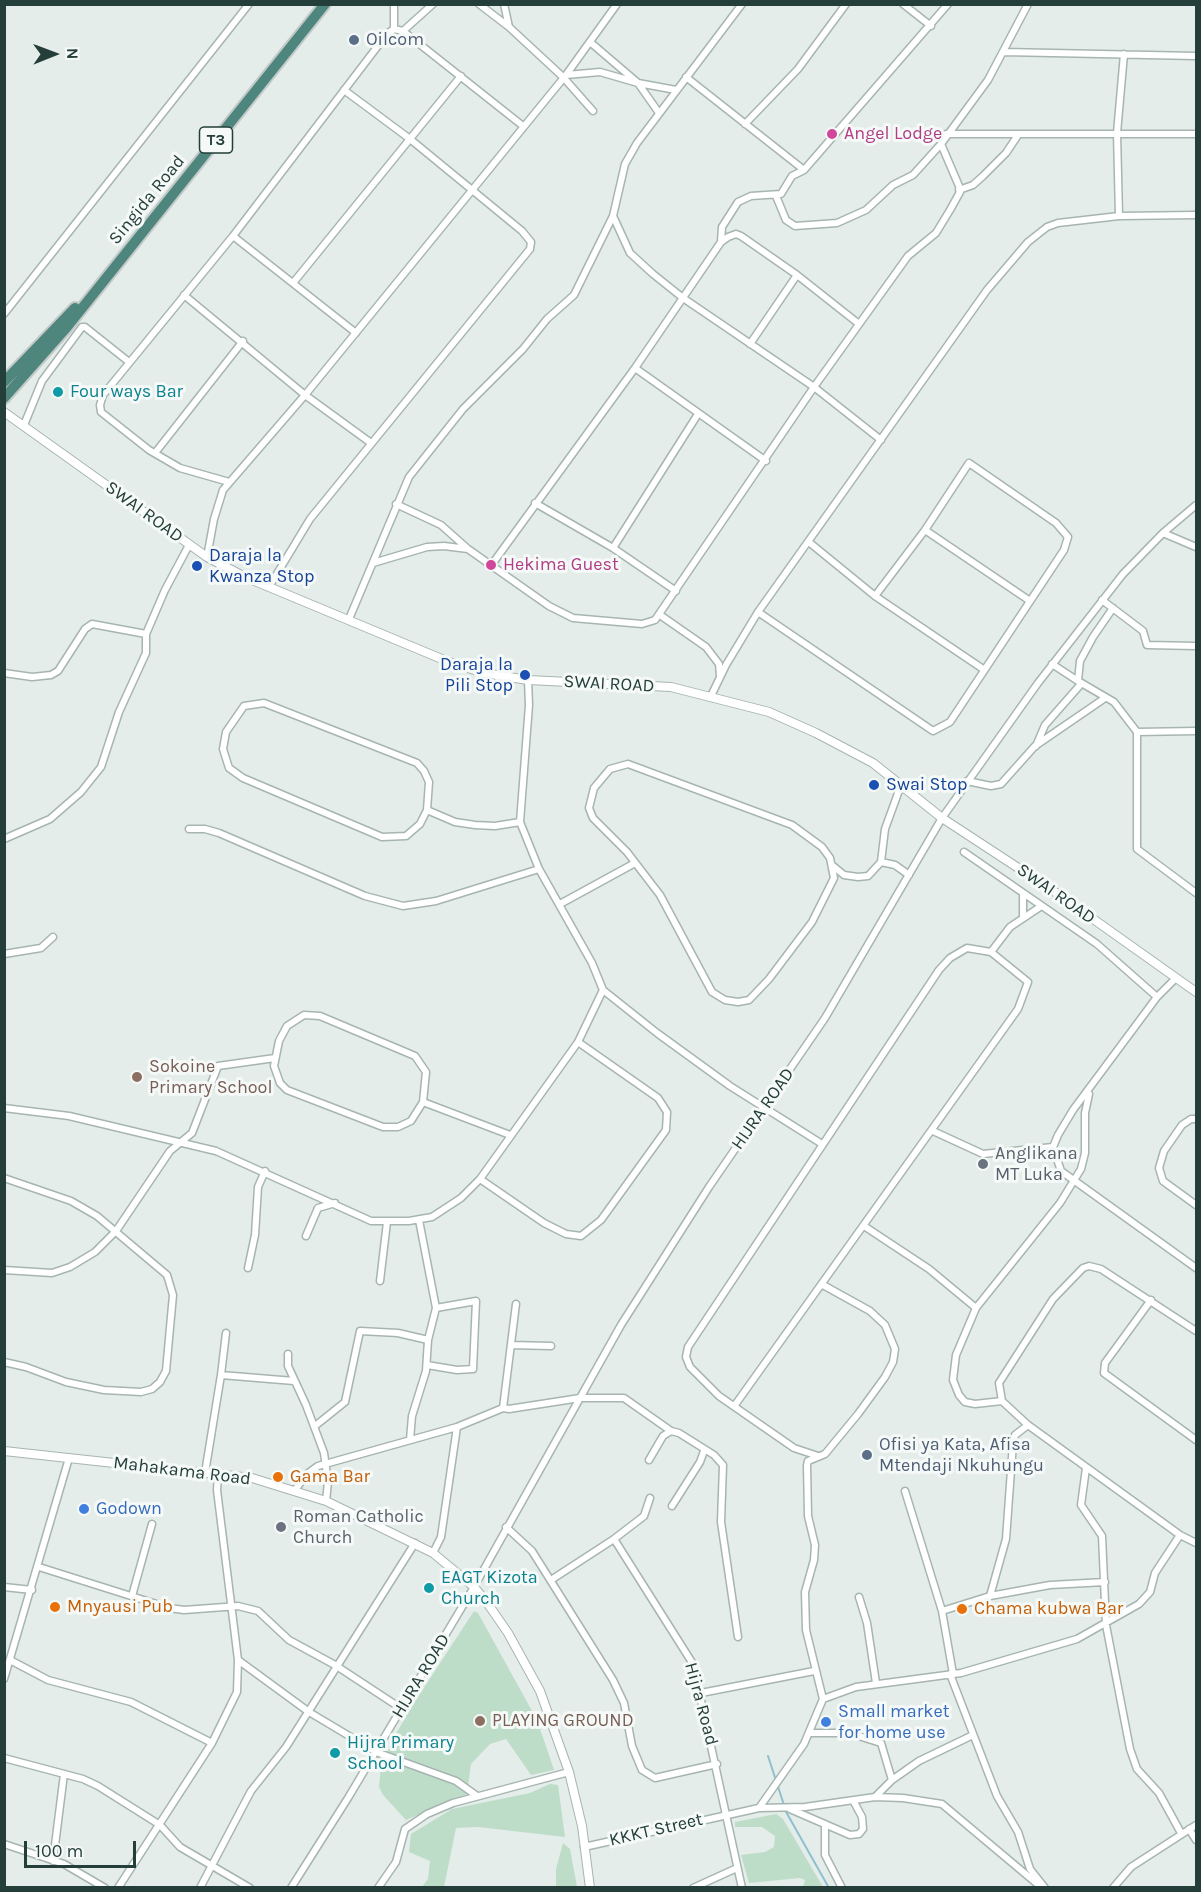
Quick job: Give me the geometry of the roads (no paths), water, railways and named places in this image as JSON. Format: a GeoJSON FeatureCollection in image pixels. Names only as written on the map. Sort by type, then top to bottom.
{"type":"FeatureCollection","features":[{"type":"Feature","properties":{"kind":"highway","name":"Singida Road"},"geometry":{"type":"LineString","coordinates":[[4,398],[107,276],[325,4]]}},
{"type":"Feature","properties":{"kind":"highway","name":"Singida Road"},"geometry":{"type":"LineString","coordinates":[[4,382],[107,276]]}},
{"type":"Feature","properties":{"kind":"street"},"geometry":{"type":"LineString","coordinates":[[229,482],[180,468],[155,453],[101,412],[100,405],[103,395],[233,236],[344,90],[394,29],[394,4]]}},
{"type":"Feature","properties":{"kind":"street"},"geometry":{"type":"LineString","coordinates":[[403,31],[433,4]]}},
{"type":"Feature","properties":{"kind":"street"},"geometry":{"type":"LineString","coordinates":[[479,4],[509,27],[564,76],[593,111]]}},
{"type":"Feature","properties":{"kind":"street"},"geometry":{"type":"LineString","coordinates":[[504,4],[509,27]]}},
{"type":"Feature","properties":{"kind":"street"},"geometry":{"type":"LineString","coordinates":[[207,557],[219,498],[229,482],[356,333],[564,76],[617,4]]}},
{"type":"Feature","properties":{"kind":"street"},"geometry":{"type":"LineString","coordinates":[[349,619],[409,477],[443,431],[523,349],[547,319],[574,295],[613,216],[625,164],[659,113],[742,4]]}},
{"type":"Feature","properties":{"kind":"street"},"geometry":{"type":"LineString","coordinates":[[744,124],[798,69],[846,4]]}},
{"type":"Feature","properties":{"kind":"street"},"geometry":{"type":"LineString","coordinates":[[903,4],[931,26]]}},
{"type":"Feature","properties":{"kind":"street"},"geometry":{"type":"LineString","coordinates":[[721,242],[722,227],[738,202],[751,196],[781,194],[792,176],[804,171],[948,4]]}},
{"type":"Feature","properties":{"kind":"street"},"geometry":{"type":"LineString","coordinates":[[776,196],[786,220],[795,226],[837,223],[866,210],[893,185],[913,175],[941,144],[946,134],[988,80],[1028,4]]}},
{"type":"Feature","properties":{"kind":"street"},"geometry":{"type":"LineString","coordinates":[[4,314],[245,6]]}},
{"type":"Feature","properties":{"kind":"street"},"geometry":{"type":"LineString","coordinates":[[394,29],[403,31],[523,126]]}},
{"type":"Feature","properties":{"kind":"street"},"geometry":{"type":"LineString","coordinates":[[590,42],[638,83],[659,113]]}},
{"type":"Feature","properties":{"kind":"street"},"geometry":{"type":"LineString","coordinates":[[1004,52],[1197,56]]}},
{"type":"Feature","properties":{"kind":"street"},"geometry":{"type":"LineString","coordinates":[[1119,216],[1117,133],[1124,54]]}},
{"type":"Feature","properties":{"kind":"street"},"geometry":{"type":"LineString","coordinates":[[564,76],[600,72],[638,83],[676,90]]}},
{"type":"Feature","properties":{"kind":"street"},"geometry":{"type":"LineString","coordinates":[[293,283],[460,76]]}},
{"type":"Feature","properties":{"kind":"street"},"geometry":{"type":"LineString","coordinates":[[687,77],[804,171]]}},
{"type":"Feature","properties":{"kind":"street"},"geometry":{"type":"LineString","coordinates":[[269,587],[310,519],[530,249],[531,242],[522,231],[411,139],[344,90]]}},
{"type":"Feature","properties":{"kind":"street"},"geometry":{"type":"LineString","coordinates":[[946,134],[1197,134]]}},
{"type":"Feature","properties":{"kind":"street"},"geometry":{"type":"LineString","coordinates":[[396,504],[441,525],[490,567],[549,606],[573,618],[649,624],[660,615],[814,387],[908,256],[936,233],[959,190],[973,185],[983,176],[1006,153],[1018,135]]}},
{"type":"Feature","properties":{"kind":"street"},"geometry":{"type":"LineString","coordinates":[[941,144],[959,190]]}},
{"type":"Feature","properties":{"kind":"street"},"geometry":{"type":"LineString","coordinates":[[711,696],[758,612],[810,543],[987,290],[1028,242],[1047,227],[1058,223],[1119,216],[1197,214]]}},
{"type":"Feature","properties":{"kind":"street"},"geometry":{"type":"LineString","coordinates":[[613,216],[630,253],[683,298],[814,387],[881,440]]}},
{"type":"Feature","properties":{"kind":"street"},"geometry":{"type":"LineString","coordinates":[[490,567],[635,368],[721,242],[731,235],[741,236],[797,275],[859,324]]}},
{"type":"Feature","properties":{"kind":"street"},"geometry":{"type":"LineString","coordinates":[[233,236],[356,333]]}},
{"type":"Feature","properties":{"kind":"street"},"geometry":{"type":"LineString","coordinates":[[750,344],[797,275]]}},
{"type":"Feature","properties":{"kind":"street"},"geometry":{"type":"LineString","coordinates":[[184,295],[243,341],[305,395],[371,443]]}},
{"type":"Feature","properties":{"kind":"street"},"geometry":{"type":"LineString","coordinates":[[24,424],[42,381],[82,327],[129,362]]}},
{"type":"Feature","properties":{"kind":"street"},"geometry":{"type":"LineString","coordinates":[[155,453],[243,341]]}},
{"type":"Feature","properties":{"kind":"street"},"geometry":{"type":"LineString","coordinates":[[635,368],[766,460]]}},
{"type":"Feature","properties":{"kind":"street","name":"SWAI ROAD"},"geometry":{"type":"LineString","coordinates":[[4,412],[24,424],[207,557],[269,587],[448,662],[484,673],[528,680],[671,687],[769,712],[816,733],[873,763],[942,818],[1058,894],[1197,992]]}},
{"type":"Feature","properties":{"kind":"street"},"geometry":{"type":"LineString","coordinates":[[613,548],[698,414]]}},
{"type":"Feature","properties":{"kind":"street"},"geometry":{"type":"LineString","coordinates":[[758,612],[933,731],[950,722],[1064,550],[1068,537],[1056,523],[974,464],[965,465],[925,530],[875,596]]}},
{"type":"Feature","properties":{"kind":"street"},"geometry":{"type":"LineString","coordinates":[[535,503],[613,548],[676,591]]}},
{"type":"Feature","properties":{"kind":"street","name":"HIJRA ROAD"},"geometry":{"type":"LineString","coordinates":[[291,1887],[376,1752],[474,1587],[621,1325],[709,1187],[825,1018],[942,818],[1052,664],[1123,574],[1163,533],[1197,505]]}},
{"type":"Feature","properties":{"kind":"street"},"geometry":{"type":"LineString","coordinates":[[925,530],[1030,601]]}},
{"type":"Feature","properties":{"kind":"street"},"geometry":{"type":"LineString","coordinates":[[1163,533],[1197,548]]}},
{"type":"Feature","properties":{"kind":"street"},"geometry":{"type":"LineString","coordinates":[[810,543],[875,596],[983,669]]}},
{"type":"Feature","properties":{"kind":"street"},"geometry":{"type":"LineString","coordinates":[[4,839],[50,819],[81,792],[101,767],[119,712],[146,653],[146,634],[165,590],[189,545]]}},
{"type":"Feature","properties":{"kind":"street"},"geometry":{"type":"LineString","coordinates":[[373,563],[427,548],[444,546],[468,549]]}},
{"type":"Feature","properties":{"kind":"street"},"geometry":{"type":"LineString","coordinates":[[1102,600],[1143,631],[1147,645],[1197,646]]}},
{"type":"Feature","properties":{"kind":"street"},"geometry":{"type":"LineString","coordinates":[[1036,746],[1047,722],[1079,682],[1080,661],[1113,608]]}},
{"type":"Feature","properties":{"kind":"street"},"geometry":{"type":"LineString","coordinates":[[660,615],[706,647],[719,664],[721,676]]}},
{"type":"Feature","properties":{"kind":"street"},"geometry":{"type":"LineString","coordinates":[[4,673],[32,677],[51,675],[58,671],[86,629],[92,624],[146,634]]}},
{"type":"Feature","properties":{"kind":"street"},"geometry":{"type":"LineString","coordinates":[[1052,664],[1114,702],[1137,732],[1137,849],[1197,893]]}},
{"type":"Feature","properties":{"kind":"street"},"geometry":{"type":"LineString","coordinates":[[528,680],[529,705],[520,822],[539,869],[592,963],[603,990],[657,1033],[765,1108],[822,1144]]}},
{"type":"Feature","properties":{"kind":"street"},"geometry":{"type":"LineString","coordinates":[[967,781],[992,786],[1001,784],[1036,746],[1105,698]]}},
{"type":"Feature","properties":{"kind":"street"},"geometry":{"type":"LineString","coordinates":[[264,703],[273,706],[417,763],[429,782],[427,810],[412,833],[399,838],[382,837],[243,778],[229,768],[226,760],[223,749],[226,732],[244,706],[264,703]]}},
{"type":"Feature","properties":{"kind":"street"},"geometry":{"type":"LineString","coordinates":[[1137,732],[1197,731]]}},
{"type":"Feature","properties":{"kind":"street"},"geometry":{"type":"LineString","coordinates":[[833,866],[834,878],[829,892],[812,922],[760,990],[748,1000],[738,1002],[725,1000],[712,992],[660,895],[627,852],[599,827],[589,808],[590,798],[600,779],[610,769],[628,764],[792,825],[822,847],[833,866],[844,875],[858,877],[868,876],[881,862],[885,829],[901,785]]}},
{"type":"Feature","properties":{"kind":"street"},"geometry":{"type":"LineString","coordinates":[[427,810],[455,822],[475,825],[495,826],[520,822]]}},
{"type":"Feature","properties":{"kind":"street"},"geometry":{"type":"LineString","coordinates":[[189,829],[205,829],[219,833],[365,896],[403,906],[436,901],[539,869]]}},
{"type":"Feature","properties":{"kind":"street"},"geometry":{"type":"LineString","coordinates":[[964,852],[1040,907],[1098,944],[1157,997]]}},
{"type":"Feature","properties":{"kind":"street"},"geometry":{"type":"LineString","coordinates":[[881,862],[895,865],[909,875]]}},
{"type":"Feature","properties":{"kind":"street"},"geometry":{"type":"LineString","coordinates":[[560,904],[635,863]]}},
{"type":"Feature","properties":{"kind":"street"},"geometry":{"type":"LineString","coordinates":[[1023,893],[1023,916]]}},
{"type":"Feature","properties":{"kind":"street"},"geometry":{"type":"LineString","coordinates":[[991,952],[1010,927],[1023,916],[1040,907]]}},
{"type":"Feature","properties":{"kind":"street"},"geometry":{"type":"LineString","coordinates":[[4,954],[41,948],[52,937]]}},
{"type":"Feature","properties":{"kind":"street"},"geometry":{"type":"LineString","coordinates":[[735,1405],[1016,1014],[1028,982],[991,952],[968,948],[950,958],[939,970],[688,1347],[686,1358],[690,1368],[719,1396],[794,1448],[818,1456]]}},
{"type":"Feature","properties":{"kind":"street"},"geometry":{"type":"LineString","coordinates":[[1176,978],[1157,997],[1089,1092],[1073,1110],[1053,1147],[1061,1172],[1197,1268]]}},
{"type":"Feature","properties":{"kind":"street"},"geometry":{"type":"LineString","coordinates":[[4,1108],[47,1112],[216,1151],[336,1203],[358,1216],[387,1222],[419,1220],[432,1217],[461,1198],[480,1179],[578,1042],[603,990]]}},
{"type":"Feature","properties":{"kind":"street"},"geometry":{"type":"LineString","coordinates":[[304,1015],[320,1016],[415,1056],[426,1072],[423,1102],[411,1121],[398,1127],[383,1127],[287,1090],[276,1075],[275,1058],[279,1041],[292,1020],[304,1015]]}},
{"type":"Feature","properties":{"kind":"street"},"geometry":{"type":"LineString","coordinates":[[480,1179],[544,1224],[566,1234],[581,1236],[601,1221],[666,1130],[667,1112],[658,1098],[578,1042]]}},
{"type":"Feature","properties":{"kind":"street"},"geometry":{"type":"LineString","coordinates":[[4,1270],[52,1273],[70,1267],[95,1252],[116,1231],[170,1150],[194,1129],[218,1066],[275,1058]]}},
{"type":"Feature","properties":{"kind":"street"},"geometry":{"type":"LineString","coordinates":[[1002,1401],[975,1404],[966,1402],[959,1395],[953,1380],[957,1355],[975,1308],[1060,1203],[1084,1161],[1085,1113],[1089,1092]]}},
{"type":"Feature","properties":{"kind":"street"},"geometry":{"type":"LineString","coordinates":[[423,1102],[510,1135]]}},
{"type":"Feature","properties":{"kind":"street"},"geometry":{"type":"LineString","coordinates":[[1197,1119],[1191,1119],[1182,1125],[1164,1151],[1159,1168],[1163,1181],[1197,1205]]}},
{"type":"Feature","properties":{"kind":"street"},"geometry":{"type":"LineString","coordinates":[[933,1131],[982,1154],[1053,1147]]}},
{"type":"Feature","properties":{"kind":"street"},"geometry":{"type":"LineString","coordinates":[[248,1268],[255,1235],[258,1187],[265,1171]]}},
{"type":"Feature","properties":{"kind":"street"},"geometry":{"type":"LineString","coordinates":[[4,1178],[71,1201],[116,1231],[171,1280],[173,1295],[166,1371],[160,1382],[141,1392],[104,1390],[66,1382],[26,1367],[4,1362]]}},
{"type":"Feature","properties":{"kind":"street"},"geometry":{"type":"LineString","coordinates":[[306,1236],[318,1208],[336,1203]]}},
{"type":"Feature","properties":{"kind":"street"},"geometry":{"type":"LineString","coordinates":[[410,1440],[412,1416],[427,1365],[428,1340],[436,1308],[419,1220]]}},
{"type":"Feature","properties":{"kind":"street"},"geometry":{"type":"LineString","coordinates":[[380,1281],[387,1222]]}},
{"type":"Feature","properties":{"kind":"street"},"geometry":{"type":"LineString","coordinates":[[864,1226],[928,1269],[975,1308]]}},
{"type":"Feature","properties":{"kind":"street"},"geometry":{"type":"LineString","coordinates":[[1197,1332],[1101,1269],[1089,1266],[1083,1269],[1053,1299],[999,1383],[1002,1401],[1028,1425],[1180,1535],[1197,1543]]}},
{"type":"Feature","properties":{"kind":"street"},"geometry":{"type":"LineString","coordinates":[[759,1808],[810,1733],[823,1699],[814,1671],[806,1630],[805,1597],[814,1560],[815,1545],[808,1516],[807,1465],[818,1456],[825,1454],[885,1377],[893,1362],[895,1349],[885,1325],[870,1311],[823,1285]]}},
{"type":"Feature","properties":{"kind":"street"},"geometry":{"type":"LineString","coordinates":[[1151,1300],[1105,1363],[1104,1373],[1197,1440]]}},
{"type":"Feature","properties":{"kind":"street"},"geometry":{"type":"LineString","coordinates":[[427,1365],[457,1370],[473,1369],[476,1301],[436,1308]]}},
{"type":"Feature","properties":{"kind":"street"},"geometry":{"type":"LineString","coordinates":[[504,1408],[516,1304]]}},
{"type":"Feature","properties":{"kind":"street"},"geometry":{"type":"LineString","coordinates":[[315,1426],[345,1402],[360,1331],[398,1333],[428,1340]]}},
{"type":"Feature","properties":{"kind":"street"},"geometry":{"type":"LineString","coordinates":[[205,1473],[226,1333]]}},
{"type":"Feature","properties":{"kind":"street"},"geometry":{"type":"LineString","coordinates":[[511,1345],[551,1346]]}},
{"type":"Feature","properties":{"kind":"street"},"geometry":{"type":"LineString","coordinates":[[288,1354],[288,1366],[315,1426],[326,1464],[326,1500]]}},
{"type":"Feature","properties":{"kind":"street"},"geometry":{"type":"LineString","coordinates":[[221,1375],[294,1382]]}},
{"type":"Feature","properties":{"kind":"street"},"geometry":{"type":"LineString","coordinates":[[295,1490],[312,1469],[457,1427],[504,1408],[580,1398],[624,1398],[670,1431],[679,1433],[704,1451],[719,1458],[723,1465],[721,1522],[738,1637]]}},
{"type":"Feature","properties":{"kind":"street"},"geometry":{"type":"LineString","coordinates":[[990,1596],[1006,1539],[1013,1443],[1015,1435],[1028,1425]]}},
{"type":"Feature","properties":{"kind":"street"},"geometry":{"type":"LineString","coordinates":[[433,1553],[441,1537],[457,1427]]}},
{"type":"Feature","properties":{"kind":"street"},"geometry":{"type":"LineString","coordinates":[[649,1460],[651,1452],[670,1431]]}},
{"type":"Feature","properties":{"kind":"street","name":"Mahakama Road"},"geometry":{"type":"LineString","coordinates":[[4,1451],[252,1478],[326,1500],[433,1553],[474,1587],[508,1633],[525,1660],[540,1691],[569,1772],[590,1887]]}},
{"type":"Feature","properties":{"kind":"street"},"geometry":{"type":"LineString","coordinates":[[672,1506],[700,1462],[704,1451]]}},
{"type":"Feature","properties":{"kind":"street"},"geometry":{"type":"LineString","coordinates":[[4,1679],[39,1567],[69,1458]]}},
{"type":"Feature","properties":{"kind":"street"},"geometry":{"type":"LineString","coordinates":[[1086,1468],[1081,1496],[1082,1505],[1102,1536],[1106,1625],[1134,1761],[1144,1778],[1159,1793],[1181,1833]]}},
{"type":"Feature","properties":{"kind":"street"},"geometry":{"type":"LineString","coordinates":[[118,1887],[212,1743],[235,1700],[238,1686],[238,1660],[217,1490],[218,1475]]}},
{"type":"Feature","properties":{"kind":"street"},"geometry":{"type":"LineString","coordinates":[[905,1491],[942,1611],[951,1674],[997,1796],[1018,1832],[1030,1869],[1043,1887]]}},
{"type":"Feature","properties":{"kind":"street"},"geometry":{"type":"LineString","coordinates":[[551,1580],[615,1539],[644,1516],[650,1498]]}},
{"type":"Feature","properties":{"kind":"street"},"geometry":{"type":"LineString","coordinates":[[132,1596],[152,1524]]}},
{"type":"Feature","properties":{"kind":"street"},"geometry":{"type":"LineString","coordinates":[[506,1527],[526,1544],[613,1680],[624,1703],[633,1746],[642,1770],[655,1778],[717,1764]]}},
{"type":"Feature","properties":{"kind":"street"},"geometry":{"type":"LineString","coordinates":[[823,1699],[836,1692],[876,1683],[951,1674],[1048,1649],[1106,1625],[1130,1610],[1150,1592],[1155,1574],[1180,1535]]}},
{"type":"Feature","properties":{"kind":"street","name":"Hijra Road"},"geometry":{"type":"LineString","coordinates":[[615,1539],[687,1652],[700,1693],[717,1764],[742,1887]]}},
{"type":"Feature","properties":{"kind":"street"},"geometry":{"type":"LineString","coordinates":[[200,1887],[251,1791],[286,1747],[415,1543]]}},
{"type":"Feature","properties":{"kind":"street"},"geometry":{"type":"LineString","coordinates":[[39,1567],[184,1610],[232,1606],[258,1611],[289,1640],[336,1665],[402,1709]]}},
{"type":"Feature","properties":{"kind":"street"},"geometry":{"type":"LineString","coordinates":[[942,1611],[990,1596],[1050,1585],[1105,1582]]}},
{"type":"Feature","properties":{"kind":"street"},"geometry":{"type":"LineString","coordinates":[[4,1587],[32,1590]]}},
{"type":"Feature","properties":{"kind":"street"},"geometry":{"type":"LineString","coordinates":[[859,1597],[867,1623],[876,1683]]}},
{"type":"Feature","properties":{"kind":"street"},"geometry":{"type":"LineString","coordinates":[[10,1660],[48,1680],[131,1701],[212,1743]]}},
{"type":"Feature","properties":{"kind":"street"},"geometry":{"type":"LineString","coordinates":[[238,1660],[309,1712],[376,1752],[456,1780],[477,1796]]}},
{"type":"Feature","properties":{"kind":"street"},"geometry":{"type":"LineString","coordinates":[[700,1693],[814,1671]]}},
{"type":"Feature","properties":{"kind":"street"},"geometry":{"type":"LineString","coordinates":[[810,1733],[849,1733],[881,1743],[892,1780]]}},
{"type":"Feature","properties":{"kind":"street"},"geometry":{"type":"LineString","coordinates":[[875,1797],[892,1780],[919,1761],[973,1735]]}},
{"type":"Feature","properties":{"kind":"street"},"geometry":{"type":"LineString","coordinates":[[4,1758],[98,1786],[160,1825],[180,1847],[250,1887]]}},
{"type":"Feature","properties":{"kind":"street"},"geometry":{"type":"LineString","coordinates":[[378,1887],[396,1862],[402,1835],[410,1825],[440,1807],[569,1772]]}},
{"type":"Feature","properties":{"kind":"street"},"geometry":{"type":"LineString","coordinates":[[53,1861],[64,1774]]}},
{"type":"Feature","properties":{"kind":"street","name":"KKKT Street"},"geometry":{"type":"LineString","coordinates":[[584,1847],[759,1808],[854,1802],[875,1797],[903,1798],[942,1804],[1043,1887]]}},
{"type":"Feature","properties":{"kind":"street"},"geometry":{"type":"LineString","coordinates":[[787,1807],[850,1834],[860,1834],[863,1829],[862,1817],[854,1802]]}},
{"type":"Feature","properties":{"kind":"street"},"geometry":{"type":"LineString","coordinates":[[825,1824],[825,1855],[842,1887]]}},
{"type":"Feature","properties":{"kind":"street"},"geometry":{"type":"LineString","coordinates":[[1113,1887],[1131,1867],[1181,1833],[1197,1825]]}},
{"type":"Feature","properties":{"kind":"street"},"geometry":{"type":"LineString","coordinates":[[1190,1829],[1197,1840]]}},
{"type":"Feature","properties":{"kind":"street"},"geometry":{"type":"LineString","coordinates":[[4,1844],[53,1861],[105,1887]]}},
{"type":"Feature","properties":{"kind":"street"},"geometry":{"type":"LineString","coordinates":[[693,1887],[738,1868]]}},
{"type":"Feature","properties":{"kind":"waterway"},"geometry":{"type":"LineString","coordinates":[[768,1756],[784,1805]]}},
{"type":"Feature","properties":{"kind":"waterway"},"geometry":{"type":"LineString","coordinates":[[785,1810],[829,1888]]}},
{"type":"Feature","properties":{"kind":"place","name":"Oilcom"},"geometry":{"type":"Point","coordinates":[354,40]}},
{"type":"Feature","properties":{"kind":"place","name":"Angel Lodge"},"geometry":{"type":"Point","coordinates":[832,134]}},
{"type":"Feature","properties":{"kind":"place","name":"Four ways Bar"},"geometry":{"type":"Point","coordinates":[58,392]}},
{"type":"Feature","properties":{"kind":"place","name":"Hekima Guest"},"geometry":{"type":"Point","coordinates":[491,565]}},
{"type":"Feature","properties":{"kind":"place","name":"Daraja la Kwanza Stop"},"geometry":{"type":"Point","coordinates":[197,566]}},
{"type":"Feature","properties":{"kind":"place","name":"Daraja la Pili Stop"},"geometry":{"type":"Point","coordinates":[525,675]}},
{"type":"Feature","properties":{"kind":"place","name":"Swai Stop"},"geometry":{"type":"Point","coordinates":[874,785]}},
{"type":"Feature","properties":{"kind":"place","name":"Sokoine Primary School"},"geometry":{"type":"Point","coordinates":[137,1077]}},
{"type":"Feature","properties":{"kind":"place","name":"Anglikana MT Luka"},"geometry":{"type":"Point","coordinates":[983,1164]}},
{"type":"Feature","properties":{"kind":"place","name":"Ofisi ya Kata, Afisa Mtendaji Nkuhungu"},"geometry":{"type":"Point","coordinates":[867,1455]}},
{"type":"Feature","properties":{"kind":"place","name":"Gama Bar"},"geometry":{"type":"Point","coordinates":[278,1477]}},
{"type":"Feature","properties":{"kind":"place","name":"Godown"},"geometry":{"type":"Point","coordinates":[84,1509]}},
{"type":"Feature","properties":{"kind":"place","name":"Roman Catholic Church"},"geometry":{"type":"Point","coordinates":[281,1527]}},
{"type":"Feature","properties":{"kind":"place","name":"EAGT Kizota Church"},"geometry":{"type":"Point","coordinates":[429,1588]}},
{"type":"Feature","properties":{"kind":"place","name":"Mnyausi Pub"},"geometry":{"type":"Point","coordinates":[55,1607]}},
{"type":"Feature","properties":{"kind":"place","name":"Chama kubwa Bar"},"geometry":{"type":"Point","coordinates":[962,1609]}},
{"type":"Feature","properties":{"kind":"place","name":"PLAYING GROUND"},"geometry":{"type":"Point","coordinates":[480,1721]}},
{"type":"Feature","properties":{"kind":"place","name":"Small market for home use"},"geometry":{"type":"Point","coordinates":[826,1722]}},
{"type":"Feature","properties":{"kind":"place","name":"Hijra Primary School"},"geometry":{"type":"Point","coordinates":[335,1753]}}]}
